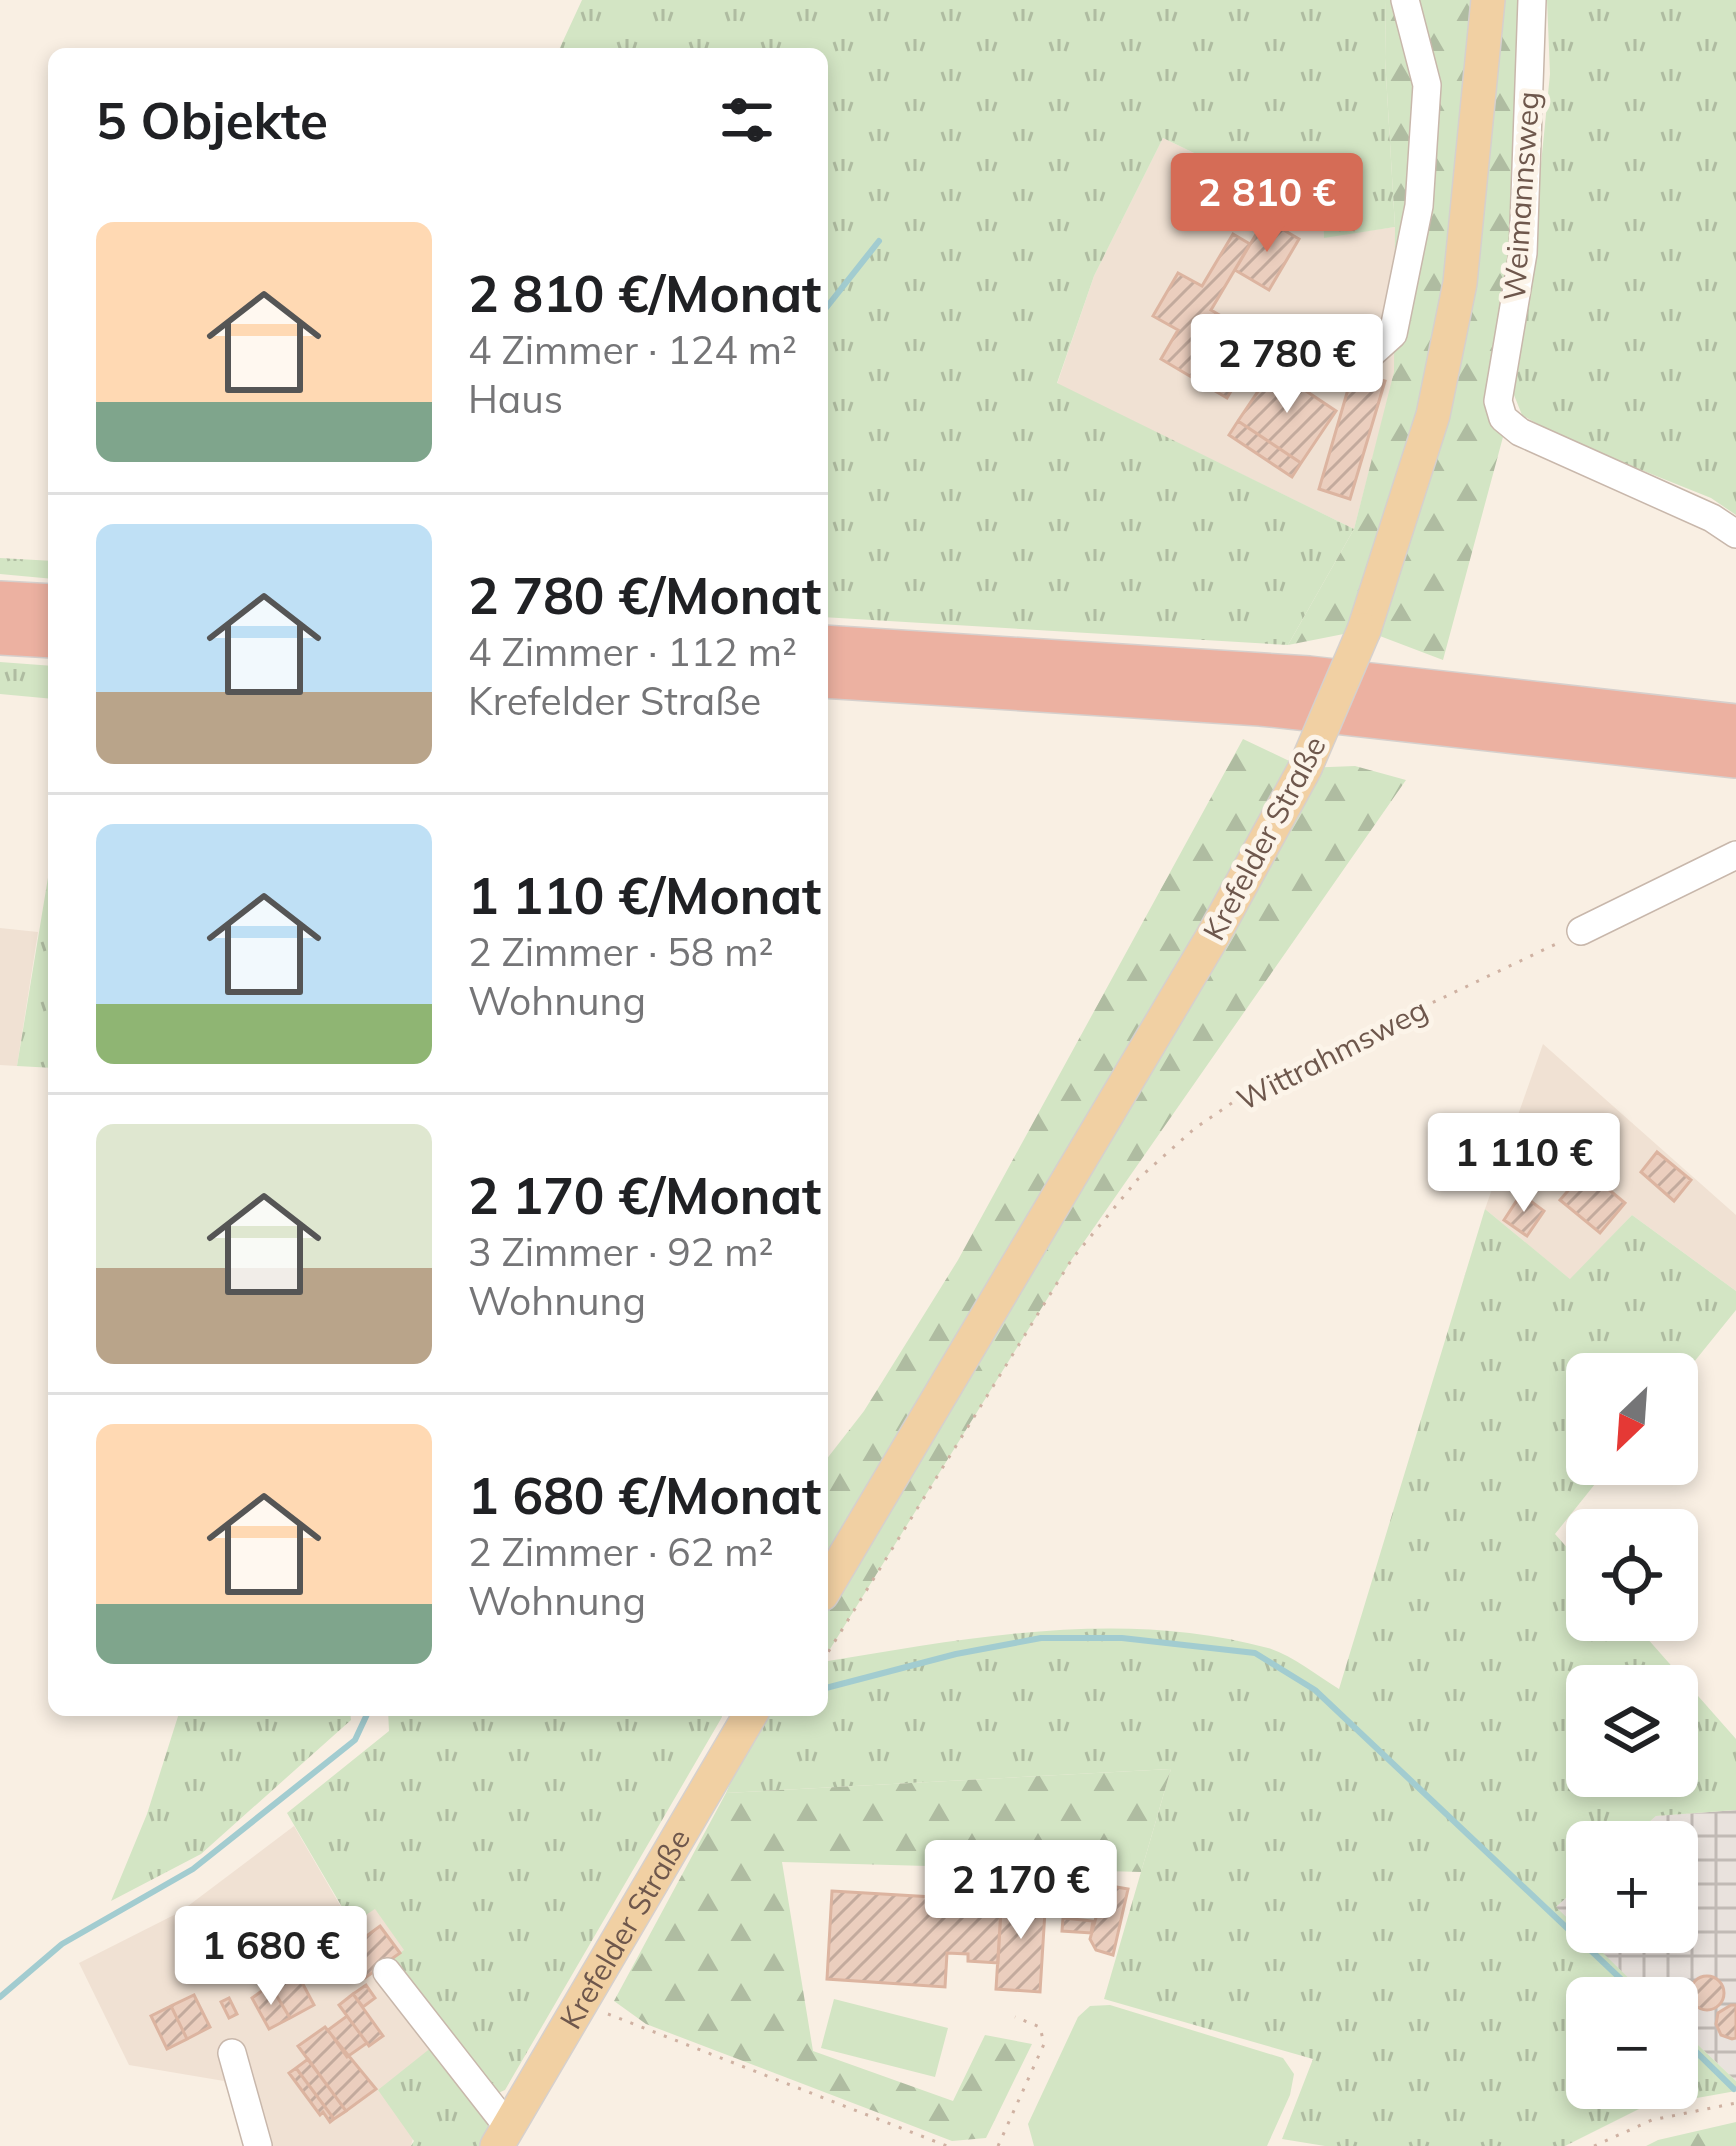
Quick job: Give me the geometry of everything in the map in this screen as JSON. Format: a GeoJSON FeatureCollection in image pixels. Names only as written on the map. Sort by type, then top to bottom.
{"type":"FeatureCollection","features":[{"type":"Feature","properties":{"kind":"highway"},"geometry":{"type":"LineString","coordinates":[[0,601],[48,604]]}},
{"type":"Feature","properties":{"kind":"highway"},"geometry":{"type":"LineString","coordinates":[[0,634],[48,638]]}},
{"type":"Feature","properties":{"kind":"highway"},"geometry":{"type":"LineString","coordinates":[[828,645],[1310,676],[1736,724]]}},
{"type":"Feature","properties":{"kind":"highway"},"geometry":{"type":"LineString","coordinates":[[828,677],[1261,706],[1736,758]]}},
{"type":"Feature","properties":{"kind":"main road","name":"Krefelder Straße"},"geometry":{"type":"LineString","coordinates":[[828,1584],[1213,936],[1304,768],[1364,630],[1432,415],[1460,283],[1488,0]]}},
{"type":"Feature","properties":{"kind":"main road","name":"Krefelder Straße"},"geometry":{"type":"LineString","coordinates":[[503,2137],[749,1716]]}},
{"type":"Feature","properties":{"kind":"street"},"geometry":{"type":"LineString","coordinates":[[1300,351],[1373,352],[1393,334],[1419,206],[1426,85],[1405,0]]}},
{"type":"Feature","properties":{"kind":"street","name":"Weimannsweg"},"geometry":{"type":"LineString","coordinates":[[1532,0],[1523,253],[1498,401],[1503,418],[1520,432],[1712,518],[1736,534]]}},
{"type":"Feature","properties":{"kind":"street"},"geometry":{"type":"LineString","coordinates":[[1581,932],[1736,855]]}},
{"type":"Feature","properties":{"kind":"street"},"geometry":{"type":"LineString","coordinates":[[387,1972],[503,2137]]}},
{"type":"Feature","properties":{"kind":"street"},"geometry":{"type":"LineString","coordinates":[[232,2053],[258,2146]]}},
{"type":"Feature","properties":{"kind":"path","name":"Wittrahmsweg"},"geometry":{"type":"LineString","coordinates":[[828,1652],[1072,1259],[1138,1179],[1194,1129],[1255,1087],[1581,932]]}},
{"type":"Feature","properties":{"kind":"path"},"geometry":{"type":"LineString","coordinates":[[578,2003],[946,2146]]}},
{"type":"Feature","properties":{"kind":"path"},"geometry":{"type":"LineString","coordinates":[[998,2146],[1044,2044],[1040,2027],[1015,2017]]}},
{"type":"Feature","properties":{"kind":"path"},"geometry":{"type":"LineString","coordinates":[[1594,2146],[1652,2120],[1736,2103]]}},
{"type":"Feature","properties":{"kind":"shaded area"},"geometry":{"type":"Polygon","coordinates":[[[1163,138],[1227,169],[1274,159],[1320,159],[1324,237],[1395,227],[1395,372],[1354,529],[1057,384],[1094,276],[1163,138]]]}},
{"type":"Feature","properties":{"kind":"shaded area"},"geometry":{"type":"Polygon","coordinates":[[[0,928],[38,932],[17,1066],[0,1065],[0,928]]]}},
{"type":"Feature","properties":{"kind":"shaded area"},"geometry":{"type":"Polygon","coordinates":[[[1543,1044],[1736,1215],[1736,1291],[1632,1215],[1571,1280],[1485,1209],[1543,1044]]]}},
{"type":"Feature","properties":{"kind":"shaded area"},"geometry":{"type":"Polygon","coordinates":[[[1736,1810],[1736,2081],[1698,2045],[1698,1977],[1627,1977],[1602,1953],[1698,1953],[1698,1821],[1650,1821],[1656,1816],[1736,1810]]]}},
{"type":"Feature","properties":{"kind":"shaded area"},"geometry":{"type":"Polygon","coordinates":[[[294,1826],[351,1924],[375,1908],[405,1950],[385,1964],[437,2043],[411,2146],[246,2146],[224,2081],[129,2065],[79,1963],[180,1912],[294,1826]]]}},
{"type":"Feature","properties":{"kind":"shaded area"},"geometry":{"type":"Polygon","coordinates":[[[1566,1898],[1566,1919],[1555,1908],[1566,1898]]]}},
{"type":"Feature","properties":{"kind":"green space"},"geometry":{"type":"Polygon","coordinates":[[[582,0],[1386,0],[1395,227],[1324,238],[1320,159],[1274,159],[1227,169],[1163,138],[1094,276],[1057,383],[1354,529],[1288,645],[828,617],[828,48],[560,48],[582,0]]]}},
{"type":"Feature","properties":{"kind":"green space"},"geometry":{"type":"Polygon","coordinates":[[[1386,0],[1521,0],[1515,265],[1490,396],[1503,437],[1443,660],[1364,630],[1288,645],[1354,529],[1394,372],[1395,227],[1386,0]]]}},
{"type":"Feature","properties":{"kind":"green space"},"geometry":{"type":"Polygon","coordinates":[[[1547,0],[1736,0],[1736,515],[1711,498],[1564,439],[1522,415],[1512,390],[1530,274],[1550,74],[1547,0]]]}},
{"type":"Feature","properties":{"kind":"green space"},"geometry":{"type":"Polygon","coordinates":[[[0,558],[48,561],[48,578],[0,574],[0,558]]]}},
{"type":"Feature","properties":{"kind":"green space"},"geometry":{"type":"Polygon","coordinates":[[[0,662],[48,666],[48,698],[0,694],[0,662]]]}},
{"type":"Feature","properties":{"kind":"green space"},"geometry":{"type":"Polygon","coordinates":[[[1243,739],[1304,768],[1355,766],[1406,780],[1072,1259],[828,1652],[828,1457],[864,1411],[958,1260],[1243,739]]]}},
{"type":"Feature","properties":{"kind":"green space"},"geometry":{"type":"Polygon","coordinates":[[[48,877],[48,1068],[17,1066],[48,877]]]}},
{"type":"Feature","properties":{"kind":"green space"},"geometry":{"type":"Polygon","coordinates":[[[1485,1209],[1570,1279],[1632,1215],[1736,1291],[1736,1310],[1698,1357],[1698,1353],[1566,1353],[1566,1485],[1594,1485],[1575,1509],[1566,1509],[1566,1520],[1555,1534],[1566,1546],[1566,1641],[1650,1641],[1671,1665],[1566,1665],[1566,1797],[1698,1797],[1698,1696],[1736,1739],[1736,1810],[1656,1816],[1650,1821],[1566,1821],[1566,1898],[1556,1907],[1566,1917],[1566,1953],[1603,1953],[1628,1977],[1566,1977],[1566,2109],[1639,2109],[1565,2146],[1325,2146],[1282,2139],[1313,2059],[1104,1999],[1171,1769],[726,1793],[759,1716],[828,1716],[828,1661],[989,1636],[1101,1629],[1213,1636],[1268,1648],[1339,1689],[1485,1209]]]}},
{"type":"Feature","properties":{"kind":"green space"},"geometry":{"type":"Polygon","coordinates":[[[178,1716],[351,1716],[201,1854],[111,1901],[147,1814],[178,1716]]]}},
{"type":"Feature","properties":{"kind":"green space"},"geometry":{"type":"Polygon","coordinates":[[[388,1716],[722,1716],[505,2090],[489,2097],[385,1964],[404,1950],[375,1909],[352,1924],[287,1813],[389,1731],[388,1716]]]}},
{"type":"Feature","properties":{"kind":"green space"},"geometry":{"type":"Polygon","coordinates":[[[1171,1769],[1141,1872],[782,1862],[813,2051],[953,2101],[985,2035],[1032,2044],[986,2138],[952,2141],[646,2024],[614,2001],[726,1793],[1171,1769]]]}},
{"type":"Feature","properties":{"kind":"green space"},"geometry":{"type":"Polygon","coordinates":[[[834,1999],[948,2028],[935,2077],[821,2048],[834,1999]]]}},
{"type":"Feature","properties":{"kind":"green space"},"geometry":{"type":"Polygon","coordinates":[[[1110,2005],[1283,2058],[1294,2074],[1290,2095],[1267,2146],[1034,2146],[1028,2124],[1078,2017],[1090,2006],[1110,2005]]]}},
{"type":"Feature","properties":{"kind":"green space"},"geometry":{"type":"Polygon","coordinates":[[[437,2043],[497,2118],[481,2146],[411,2146],[414,2141],[378,2090],[437,2043]]]}},
{"type":"Feature","properties":{"kind":"green space"},"geometry":{"type":"Polygon","coordinates":[[[1698,2045],[1736,2081],[1736,2091],[1698,2098],[1698,2045]]]}},
{"type":"Feature","properties":{"kind":"green space"},"geometry":{"type":"Polygon","coordinates":[[[1736,2122],[1736,2146],[1646,2146],[1658,2140],[1736,2122]]]}},
{"type":"Feature","properties":{"kind":"building"},"geometry":{"type":"Polygon","coordinates":[[[1265,219],[1299,239],[1269,290],[1235,270],[1265,219]]]}},
{"type":"Feature","properties":{"kind":"building"},"geometry":{"type":"Polygon","coordinates":[[[1233,234],[1250,244],[1211,310],[1250,333],[1255,325],[1266,331],[1227,398],[1161,359],[1178,330],[1153,316],[1178,273],[1202,286],[1233,234]]]}},
{"type":"Feature","properties":{"kind":"building"},"geometry":{"type":"Polygon","coordinates":[[[1273,369],[1336,411],[1301,463],[1238,421],[1273,369]]]}},
{"type":"Feature","properties":{"kind":"building"},"geometry":{"type":"Polygon","coordinates":[[[1353,372],[1385,381],[1350,499],[1319,489],[1353,372]]]}},
{"type":"Feature","properties":{"kind":"building"},"geometry":{"type":"Polygon","coordinates":[[[1238,421],[1301,463],[1292,477],[1229,435],[1238,421]]]}},
{"type":"Feature","properties":{"kind":"building"},"geometry":{"type":"Polygon","coordinates":[[[1564,1122],[1612,1159],[1596,1179],[1625,1203],[1600,1233],[1560,1200],[1573,1185],[1537,1155],[1564,1122]]]}},
{"type":"Feature","properties":{"kind":"building"},"geometry":{"type":"Polygon","coordinates":[[[1657,1152],[1691,1180],[1674,1201],[1641,1172],[1657,1152]]]}},
{"type":"Feature","properties":{"kind":"building"},"geometry":{"type":"Polygon","coordinates":[[[1521,1194],[1544,1211],[1527,1236],[1504,1220],[1521,1194]]]}},
{"type":"Feature","properties":{"kind":"building"},"geometry":{"type":"Polygon","coordinates":[[[1063,1876],[1110,1879],[1100,1899],[1062,1896],[1063,1876]]]}},
{"type":"Feature","properties":{"kind":"building"},"geometry":{"type":"Polygon","coordinates":[[[1105,1885],[1128,1889],[1113,1955],[1096,1950],[1090,1939],[1105,1885]]]}},
{"type":"Feature","properties":{"kind":"building"},"geometry":{"type":"Polygon","coordinates":[[[832,1891],[949,1898],[948,1916],[960,1916],[961,1898],[970,1899],[971,1892],[1002,1894],[998,1963],[968,1961],[968,1954],[947,1953],[945,1987],[827,1979],[832,1891]]]}},
{"type":"Feature","properties":{"kind":"building"},"geometry":{"type":"Polygon","coordinates":[[[1002,1892],[1046,1895],[1040,1992],[996,1989],[1002,1892]]]}},
{"type":"Feature","properties":{"kind":"building"},"geometry":{"type":"Polygon","coordinates":[[[335,1917],[351,1943],[297,1973],[314,2005],[290,2018],[244,1941],[271,1927],[283,1945],[335,1917]]]}},
{"type":"Feature","properties":{"kind":"building"},"geometry":{"type":"Polygon","coordinates":[[[1063,1918],[1093,1921],[1091,1933],[1062,1931],[1063,1918]]]}},
{"type":"Feature","properties":{"kind":"building"},"geometry":{"type":"Polygon","coordinates":[[[380,1926],[400,1953],[365,1978],[346,1951],[380,1926]]]}},
{"type":"Feature","properties":{"kind":"building"},"geometry":{"type":"Polygon","coordinates":[[[1713,1977],[1723,1987],[1719,2005],[1707,2010],[1698,2007],[1698,1979],[1713,1977]]]}},
{"type":"Feature","properties":{"kind":"building"},"geometry":{"type":"Polygon","coordinates":[[[270,1985],[290,2018],[269,2029],[252,1998],[270,1985]]]}},
{"type":"Feature","properties":{"kind":"building"},"geometry":{"type":"Polygon","coordinates":[[[366,1985],[375,1998],[363,2007],[353,1994],[366,1985]]]}},
{"type":"Feature","properties":{"kind":"building"},"geometry":{"type":"Polygon","coordinates":[[[353,1994],[383,2036],[369,2046],[339,2005],[353,1994]]]}},
{"type":"Feature","properties":{"kind":"building"},"geometry":{"type":"Polygon","coordinates":[[[194,1995],[210,2027],[187,2039],[171,2006],[194,1995]]]}},
{"type":"Feature","properties":{"kind":"building"},"geometry":{"type":"Polygon","coordinates":[[[229,1998],[237,2014],[229,2018],[221,2002],[229,1998]]]}},
{"type":"Feature","properties":{"kind":"building"},"geometry":{"type":"Polygon","coordinates":[[[1736,2005],[1736,2038],[1732,2039],[1721,2035],[1716,2024],[1718,2013],[1736,2005]]]}},
{"type":"Feature","properties":{"kind":"building"},"geometry":{"type":"Polygon","coordinates":[[[171,2006],[187,2039],[167,2049],[151,2016],[171,2006]]]}},
{"type":"Feature","properties":{"kind":"building"},"geometry":{"type":"Polygon","coordinates":[[[347,2016],[367,2043],[347,2057],[328,2030],[347,2016]]]}},
{"type":"Feature","properties":{"kind":"building"},"geometry":{"type":"Polygon","coordinates":[[[325,2027],[376,2089],[346,2111],[298,2046],[325,2027]]]}},
{"type":"Feature","properties":{"kind":"building"},"geometry":{"type":"Polygon","coordinates":[[[308,2059],[346,2111],[334,2119],[296,2068],[308,2059]]]}},
{"type":"Feature","properties":{"kind":"building"},"geometry":{"type":"Polygon","coordinates":[[[296,2068],[334,2119],[330,2122],[289,2073],[296,2068]]]}},
{"type":"Feature","properties":{"kind":"waterway"},"geometry":{"type":"LineString","coordinates":[[828,305],[879,241]]}},
{"type":"Feature","properties":{"kind":"waterway"},"geometry":{"type":"LineString","coordinates":[[828,1687],[956,1654],[1041,1638],[1122,1638],[1255,1653],[1315,1690],[1619,1977]]}},
{"type":"Feature","properties":{"kind":"waterway"},"geometry":{"type":"LineString","coordinates":[[0,1997],[62,1944],[193,1869],[355,1740],[366,1716]]}},
{"type":"Feature","properties":{"kind":"waterway"},"geometry":{"type":"LineString","coordinates":[[1698,2054],[1734,2089]]}}]}
